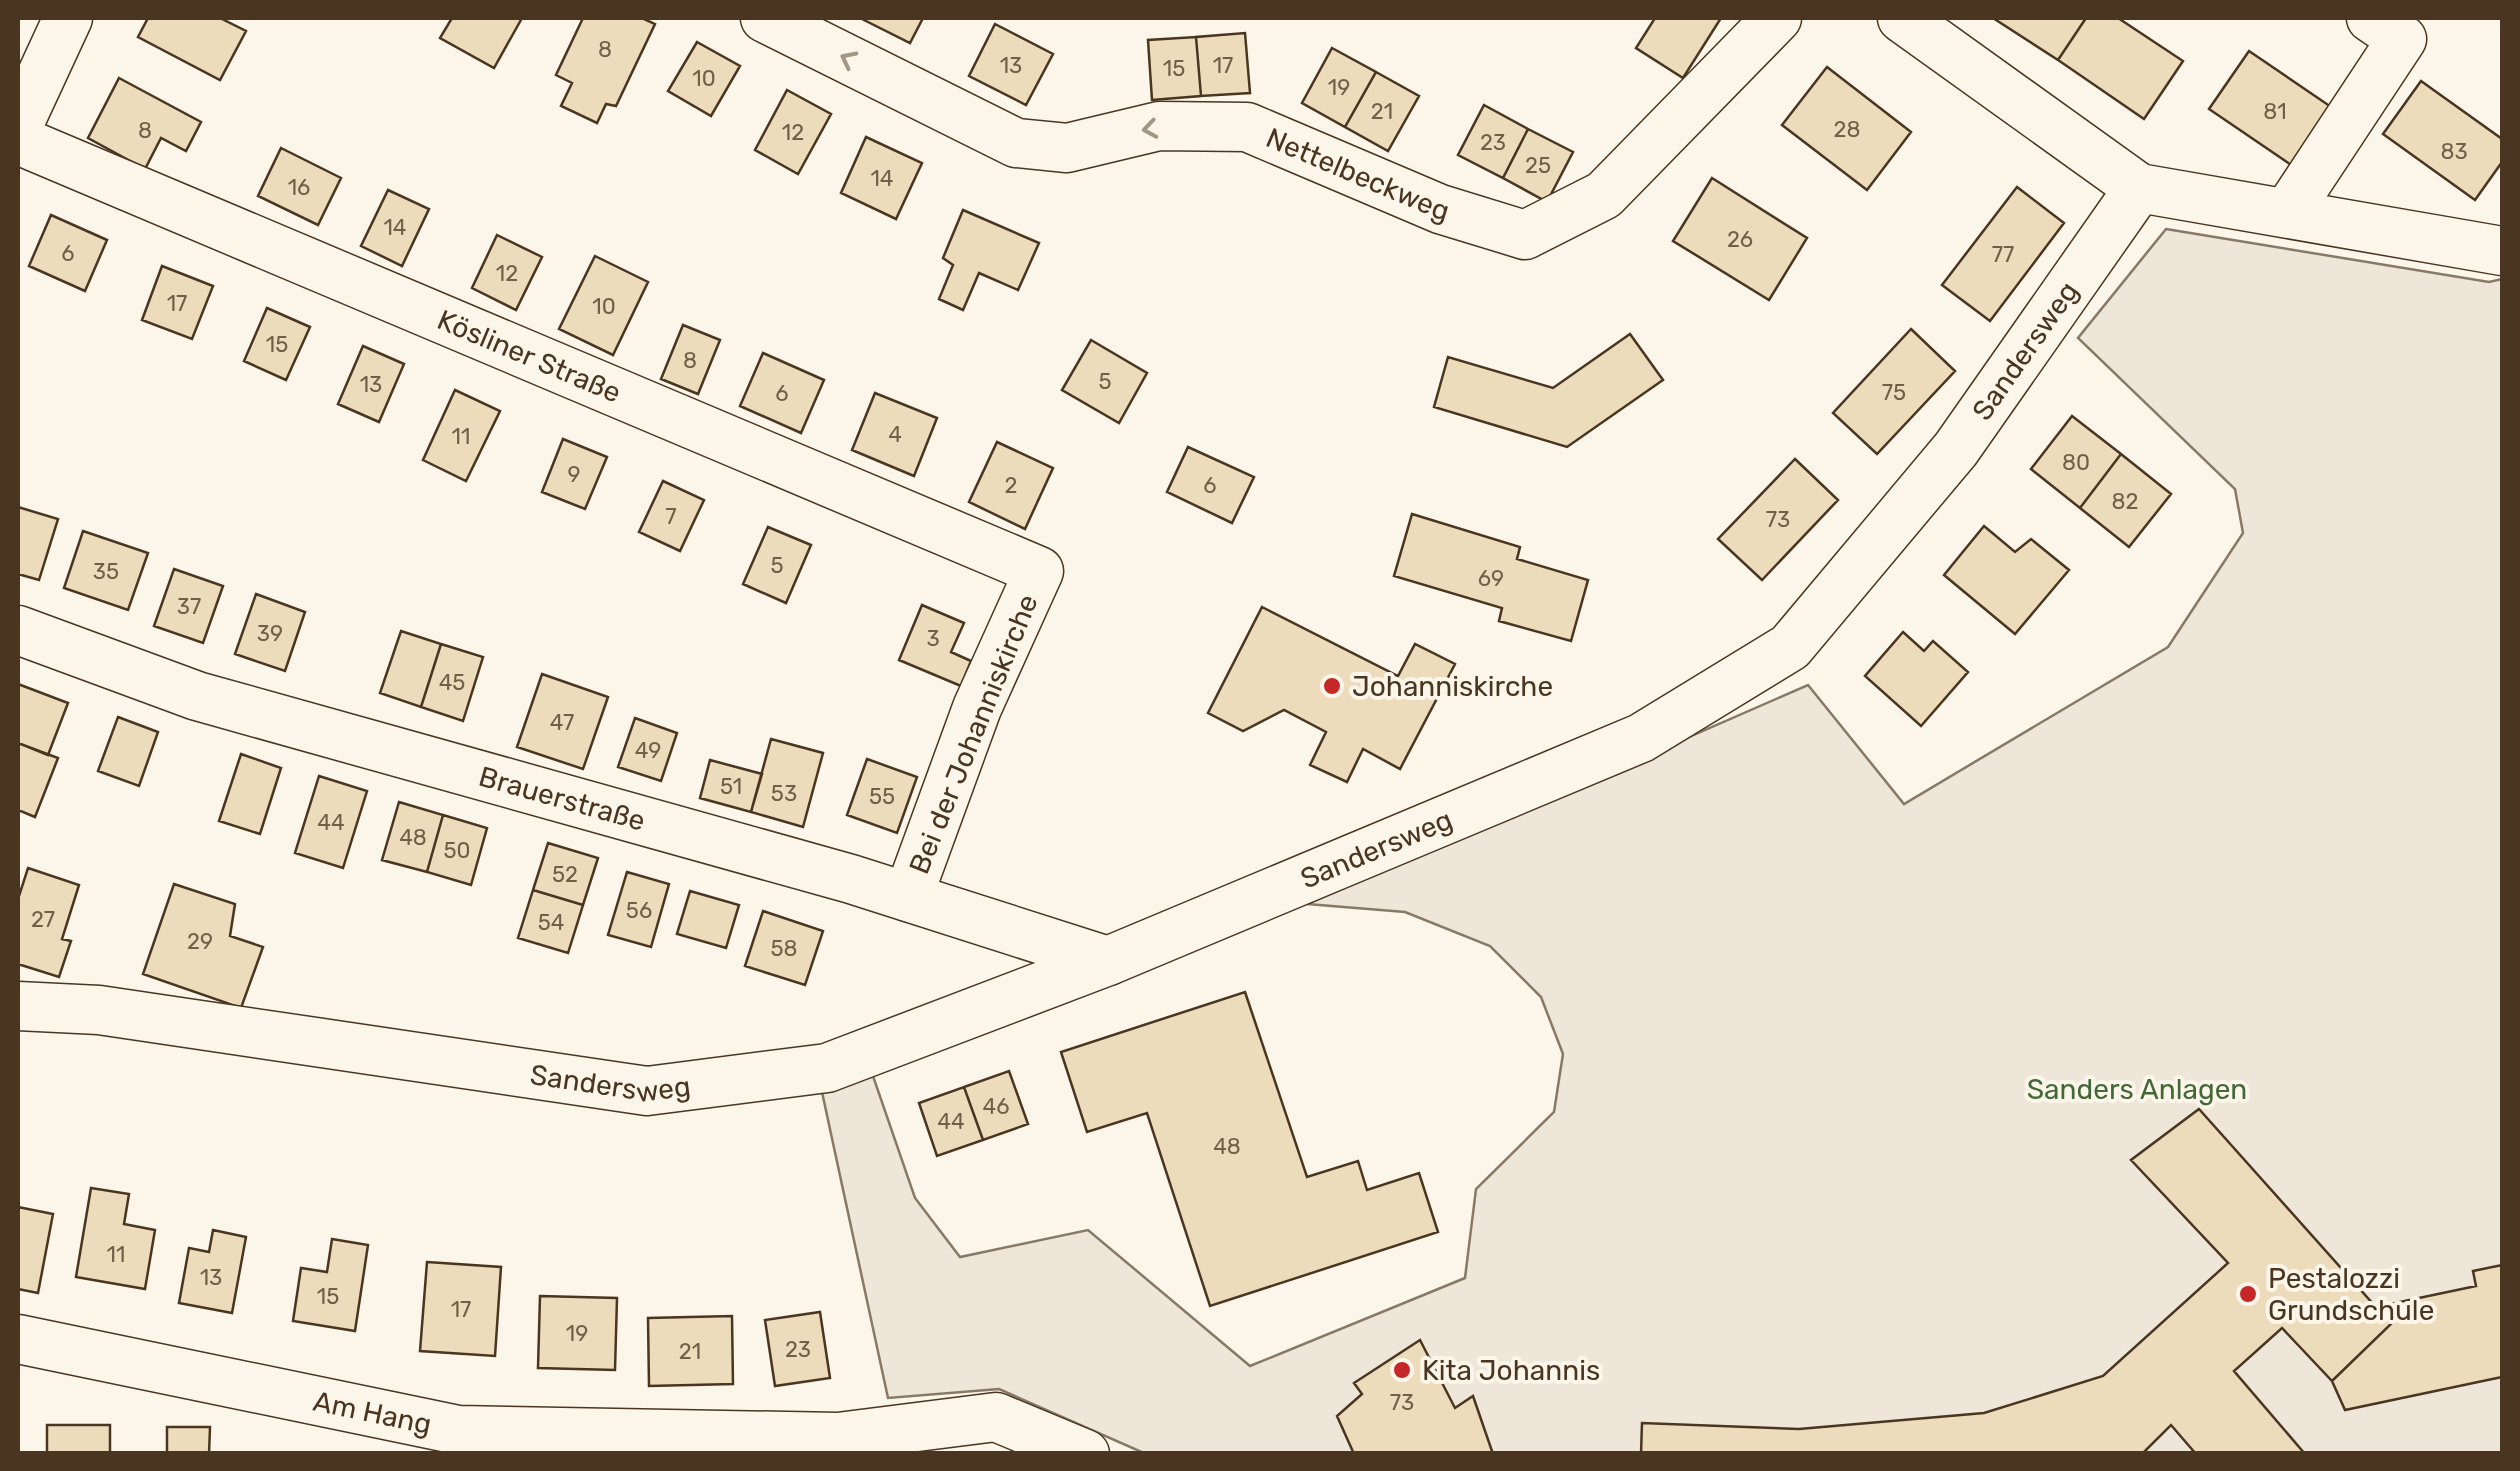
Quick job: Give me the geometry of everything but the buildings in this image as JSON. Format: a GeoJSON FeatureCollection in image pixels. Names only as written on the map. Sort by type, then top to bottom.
{"type":"FeatureCollection","features":[{"type":"Feature","properties":{"kind":"street"},"geometry":{"type":"LineString","coordinates":[[18,126],[68,18]]}},
{"type":"Feature","properties":{"kind":"street","name":"Nettelbeckweg"},"geometry":{"type":"LineString","coordinates":[[765,18],[1016,143],[1067,148],[1158,126],[1247,127],[1440,209],[1525,235],[1604,195],[1778,18]]}},
{"type":"Feature","properties":{"kind":"street"},"geometry":{"type":"LineString","coordinates":[[1902,18],[2138,188],[2502,251]]}},
{"type":"Feature","properties":{"kind":"street"},"geometry":{"type":"LineString","coordinates":[[2287,213],[2402,39],[2371,18]]}},
{"type":"Feature","properties":{"kind":"street","name":"Kösliner Straße"},"geometry":{"type":"LineString","coordinates":[[18,140],[1039,571]]}},
{"type":"Feature","properties":{"kind":"street","name":"Sandersweg"},"geometry":{"type":"LineString","coordinates":[[18,1006],[98,1010],[647,1091],[827,1068],[1108,960],[1641,738],[1790,647],[1956,449],[2138,188]]}},
{"type":"Feature","properties":{"kind":"street","name":"Bei der Johanniskirche"},"geometry":{"type":"LineString","coordinates":[[908,897],[977,708],[1039,571]]}},
{"type":"Feature","properties":{"kind":"street","name":"Brauerstraße"},"geometry":{"type":"LineString","coordinates":[[18,630],[197,696],[908,897],[1108,960]]}},
{"type":"Feature","properties":{"kind":"street","name":"Am Hang"},"geometry":{"type":"LineString","coordinates":[[18,1339],[458,1430],[838,1437],[996,1417],[1086,1454]]}},
{"type":"Feature","properties":{"kind":"green space","name":"Sanders Anlagen"},"geometry":{"type":"Polygon","coordinates":[[[2166,229],[2489,282],[2502,279],[2502,1453],[1146,1454],[999,1389],[888,1398],[822,1092],[873,1076],[915,1198],[960,1257],[1088,1230],[1250,1366],[1465,1278],[1476,1189],[1554,1112],[1563,1054],[1541,997],[1490,946],[1405,912],[1307,904],[1808,685],[1904,804],[2168,647],[2243,533],[2235,489],[2078,338],[2166,229]]]}},
{"type":"Feature","properties":{"kind":"place","name":"Johanniskirche"},"geometry":{"type":"Point","coordinates":[1332,686]}},
{"type":"Feature","properties":{"kind":"place","name":"Pestalozzi Grundschule"},"geometry":{"type":"Point","coordinates":[2248,1294]}},
{"type":"Feature","properties":{"kind":"place","name":"Kita Johannis"},"geometry":{"type":"Point","coordinates":[1402,1370]}}]}
